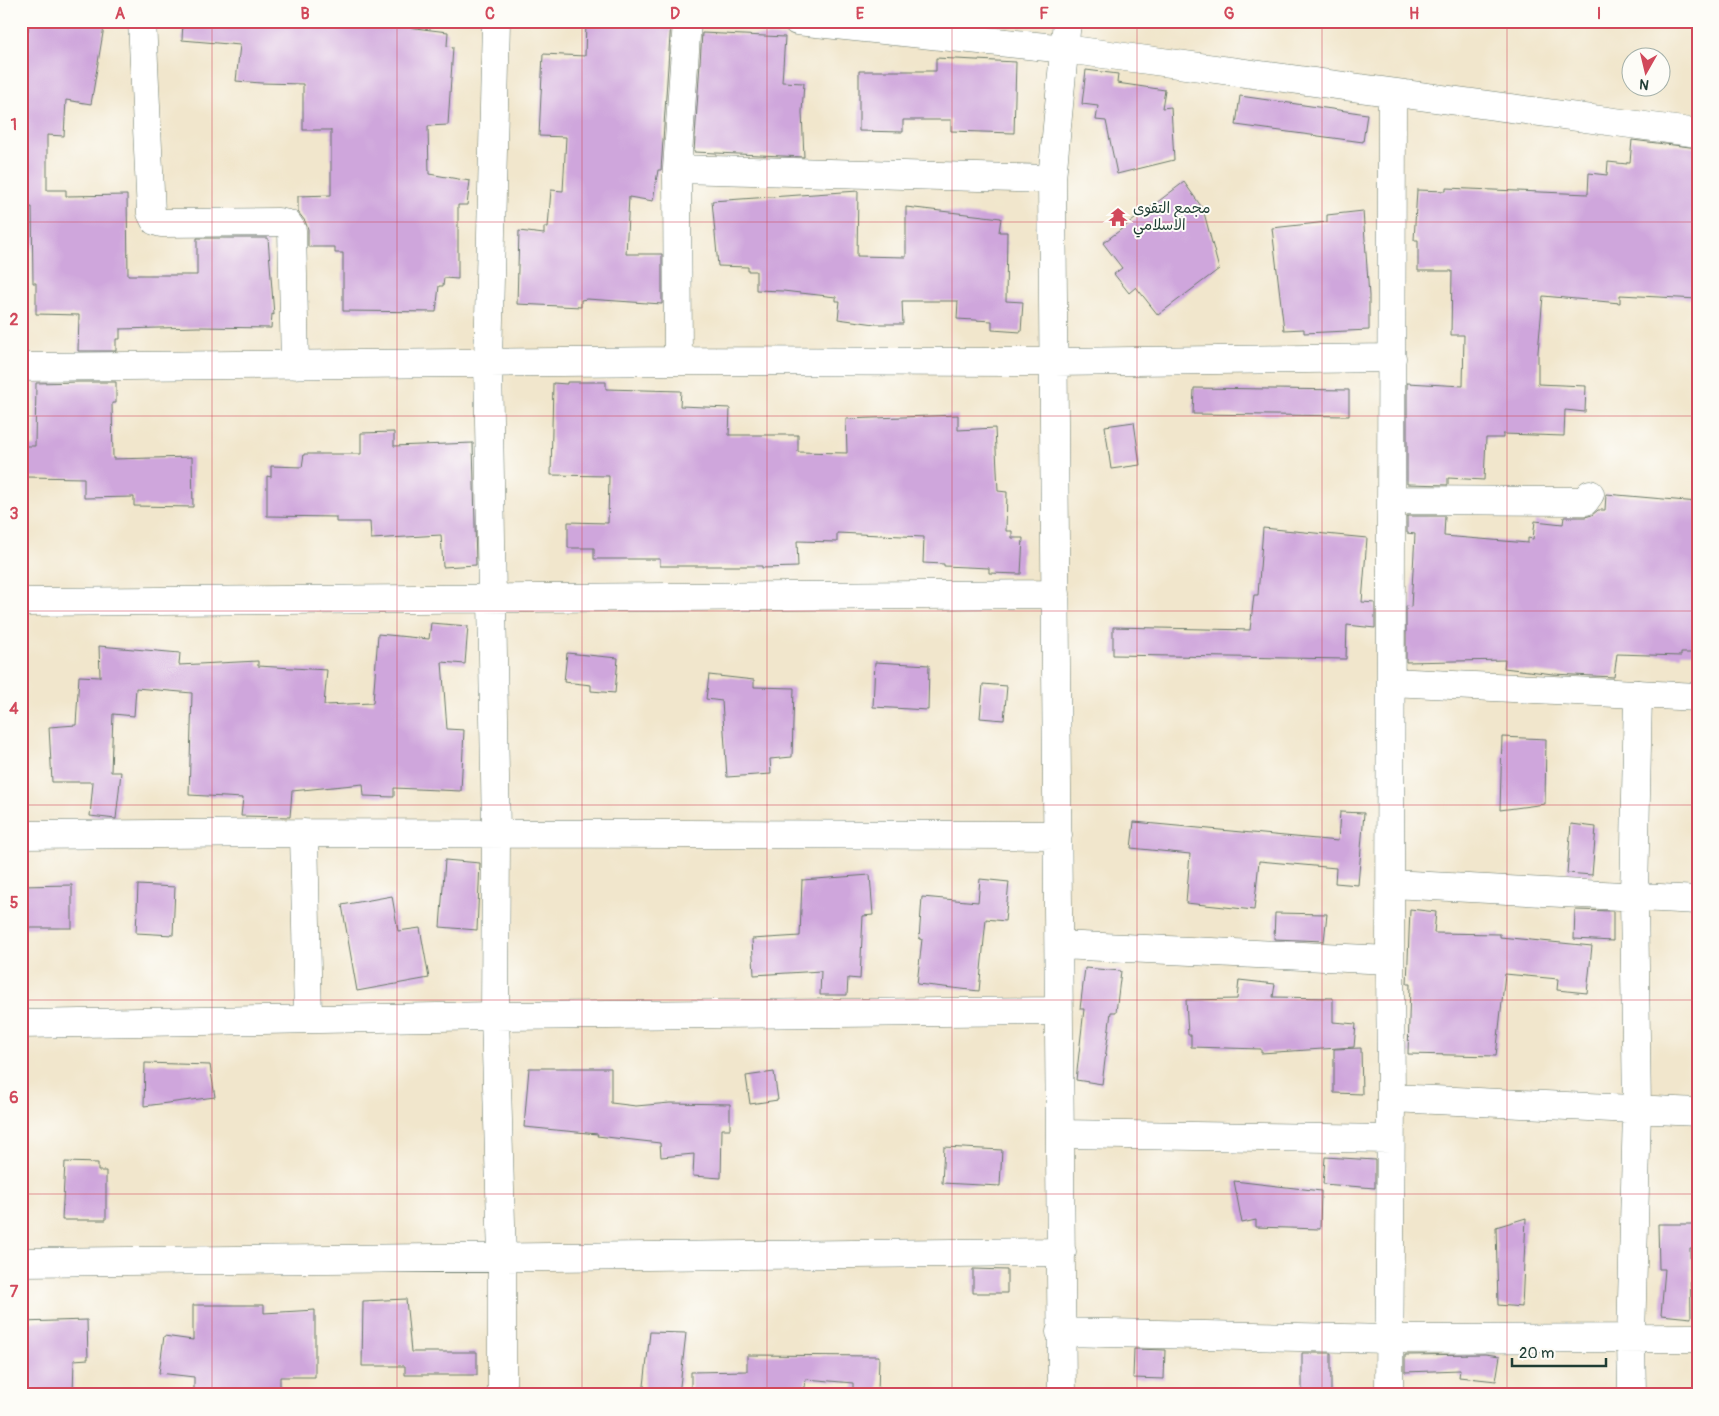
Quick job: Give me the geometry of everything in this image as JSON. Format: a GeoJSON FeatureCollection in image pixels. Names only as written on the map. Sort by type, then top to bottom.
{"type":"FeatureCollection","features":[{"type":"Feature","properties":{"kind":"street"},"geometry":{"type":"LineString","coordinates":[[142,21],[151,213],[155,220],[161,223],[278,222],[288,224],[292,230],[295,365]]}},
{"type":"Feature","properties":{"kind":"street"},"geometry":{"type":"LineString","coordinates":[[496,21],[488,362],[496,835],[495,1016],[502,1258],[502,1395]]}},
{"type":"Feature","properties":{"kind":"street"},"geometry":{"type":"LineString","coordinates":[[678,361],[677,168],[686,21]]}},
{"type":"Feature","properties":{"kind":"street"},"geometry":{"type":"LineString","coordinates":[[797,21],[1065,49],[1698,133]]}},
{"type":"Feature","properties":{"kind":"street"},"geometry":{"type":"LineString","coordinates":[[1062,1395],[1052,178],[1066,21]]}},
{"type":"Feature","properties":{"kind":"street"},"geometry":{"type":"LineString","coordinates":[[1390,1395],[1390,1139],[1392,1098],[1390,960],[1392,92]]}},
{"type":"Feature","properties":{"kind":"street"},"geometry":{"type":"LineString","coordinates":[[677,168],[1052,178]]}},
{"type":"Feature","properties":{"kind":"street"},"geometry":{"type":"LineString","coordinates":[[21,367],[488,362],[1054,362],[1392,358]]}},
{"type":"Feature","properties":{"kind":"street"},"geometry":{"type":"LineString","coordinates":[[1392,500],[1585,501],[1590,494]]}},
{"type":"Feature","properties":{"kind":"street"},"geometry":{"type":"LineString","coordinates":[[21,602],[1056,594]]}},
{"type":"Feature","properties":{"kind":"street"},"geometry":{"type":"LineString","coordinates":[[1391,682],[1698,697]]}},
{"type":"Feature","properties":{"kind":"street"},"geometry":{"type":"LineString","coordinates":[[1632,1395],[1631,1338],[1637,1111],[1634,897],[1638,694]]}},
{"type":"Feature","properties":{"kind":"street"},"geometry":{"type":"LineString","coordinates":[[304,834],[308,1018]]}},
{"type":"Feature","properties":{"kind":"street"},"geometry":{"type":"LineString","coordinates":[[21,835],[1058,834]]}},
{"type":"Feature","properties":{"kind":"street"},"geometry":{"type":"LineString","coordinates":[[1391,884],[1698,900]]}},
{"type":"Feature","properties":{"kind":"street"},"geometry":{"type":"LineString","coordinates":[[1059,945],[1390,960]]}},
{"type":"Feature","properties":{"kind":"street"},"geometry":{"type":"LineString","coordinates":[[21,1024],[308,1018],[1059,1011]]}},
{"type":"Feature","properties":{"kind":"street"},"geometry":{"type":"LineString","coordinates":[[1392,1098],[1637,1111],[1698,1112]]}},
{"type":"Feature","properties":{"kind":"street"},"geometry":{"type":"LineString","coordinates":[[1060,1134],[1390,1139]]}},
{"type":"Feature","properties":{"kind":"street"},"geometry":{"type":"LineString","coordinates":[[21,1262],[1062,1252]]}},
{"type":"Feature","properties":{"kind":"street"},"geometry":{"type":"LineString","coordinates":[[1060,1332],[1390,1339],[1698,1338]]}},
{"type":"Feature","properties":{"kind":"building"},"geometry":{"type":"Polygon","coordinates":[[[29,21],[105,21],[91,104],[66,100],[64,136],[47,135],[47,190],[66,190],[66,196],[127,195],[128,275],[197,275],[197,238],[268,238],[274,315],[272,314],[271,328],[120,329],[120,339],[116,339],[116,351],[78,351],[79,315],[36,314],[36,283],[33,283],[32,207],[21,208],[21,31],[28,32],[29,21]]]}},
{"type":"Feature","properties":{"kind":"building"},"geometry":{"type":"Polygon","coordinates":[[[183,21],[389,21],[389,25],[448,32],[447,46],[453,47],[448,125],[428,126],[429,174],[470,181],[467,205],[458,205],[458,279],[444,278],[443,286],[439,286],[436,312],[343,311],[343,253],[335,253],[335,247],[308,247],[308,229],[298,212],[298,196],[331,195],[331,130],[303,130],[303,84],[236,81],[240,45],[182,40],[183,21]]]}},
{"type":"Feature","properties":{"kind":"building"},"geometry":{"type":"Polygon","coordinates":[[[586,21],[671,21],[661,170],[658,170],[653,201],[629,197],[626,254],[662,254],[662,304],[587,299],[581,300],[581,307],[517,304],[519,231],[544,234],[544,227],[548,227],[551,190],[563,191],[566,137],[539,136],[543,54],[585,56],[586,21]]]}},
{"type":"Feature","properties":{"kind":"building"},"geometry":{"type":"Polygon","coordinates":[[[702,33],[785,37],[782,82],[804,83],[802,112],[804,157],[694,152],[702,33]]]}},
{"type":"Feature","properties":{"kind":"building"},"geometry":{"type":"Polygon","coordinates":[[[936,58],[1016,62],[1014,133],[951,131],[951,120],[903,120],[903,132],[859,131],[859,71],[936,71],[936,58]]]}},
{"type":"Feature","properties":{"kind":"building"},"geometry":{"type":"Polygon","coordinates":[[[1086,70],[1118,74],[1117,83],[1165,90],[1162,108],[1171,107],[1174,160],[1117,174],[1106,121],[1096,120],[1098,106],[1082,104],[1086,70]]]}},
{"type":"Feature","properties":{"kind":"building"},"geometry":{"type":"Polygon","coordinates":[[[1240,96],[1367,114],[1363,142],[1236,125],[1240,96]]]}},
{"type":"Feature","properties":{"kind":"building"},"geometry":{"type":"Polygon","coordinates":[[[1632,140],[1698,148],[1698,299],[1620,295],[1620,303],[1543,296],[1538,352],[1538,384],[1586,386],[1585,412],[1565,410],[1564,436],[1503,434],[1503,438],[1486,438],[1484,480],[1448,478],[1448,485],[1407,484],[1407,383],[1463,386],[1464,335],[1451,335],[1452,271],[1418,271],[1418,240],[1414,240],[1417,190],[1446,191],[1446,188],[1588,194],[1589,173],[1607,175],[1608,162],[1627,164],[1627,162],[1630,162],[1632,140]]]}},
{"type":"Feature","properties":{"kind":"building"},"geometry":{"type":"Polygon","coordinates":[[[1184,182],[1203,209],[1219,269],[1158,315],[1136,287],[1129,293],[1114,274],[1122,268],[1103,243],[1184,182]]]}},
{"type":"Feature","properties":{"kind":"building"},"geometry":{"type":"Polygon","coordinates":[[[858,191],[857,256],[906,257],[906,207],[1001,218],[999,232],[1007,232],[1006,301],[1023,302],[1021,332],[992,330],[992,321],[957,319],[958,301],[902,301],[903,324],[875,324],[838,319],[840,301],[836,301],[836,297],[756,290],[756,271],[748,271],[748,267],[718,266],[712,201],[858,191]]]}},
{"type":"Feature","properties":{"kind":"building"},"geometry":{"type":"Polygon","coordinates":[[[1363,211],[1369,296],[1369,330],[1304,333],[1304,329],[1284,330],[1272,228],[1327,222],[1327,215],[1363,211]]]}},
{"type":"Feature","properties":{"kind":"building"},"geometry":{"type":"Polygon","coordinates":[[[116,382],[116,403],[112,403],[113,459],[192,457],[193,507],[134,506],[134,497],[84,498],[84,478],[26,477],[25,446],[35,446],[36,383],[116,382]]]}},
{"type":"Feature","properties":{"kind":"building"},"geometry":{"type":"Polygon","coordinates":[[[567,382],[606,382],[606,389],[681,391],[680,406],[730,408],[729,435],[798,435],[798,452],[847,453],[846,419],[958,415],[958,430],[995,428],[998,491],[1007,492],[1006,531],[1012,531],[1012,538],[1023,538],[1021,574],[989,573],[989,568],[923,563],[924,537],[837,533],[837,542],[797,541],[798,567],[660,566],[660,559],[594,559],[594,548],[568,548],[568,522],[608,523],[609,476],[551,475],[553,383],[567,384],[567,382]]]}},
{"type":"Feature","properties":{"kind":"building"},"geometry":{"type":"Polygon","coordinates":[[[1194,388],[1349,390],[1349,416],[1193,414],[1194,388]]]}},
{"type":"Feature","properties":{"kind":"building"},"geometry":{"type":"Polygon","coordinates":[[[1134,422],[1140,465],[1111,469],[1105,426],[1134,422]]]}},
{"type":"Feature","properties":{"kind":"building"},"geometry":{"type":"Polygon","coordinates":[[[394,432],[394,446],[473,443],[476,565],[443,567],[441,535],[371,539],[370,522],[336,522],[336,517],[267,516],[267,476],[271,477],[271,466],[302,467],[304,454],[361,454],[361,433],[394,432]]]}},
{"type":"Feature","properties":{"kind":"building"},"geometry":{"type":"Polygon","coordinates":[[[1606,494],[1698,502],[1698,653],[1681,653],[1681,656],[1617,654],[1614,677],[1553,674],[1504,668],[1505,660],[1406,662],[1406,606],[1411,607],[1415,534],[1407,533],[1407,516],[1445,516],[1444,536],[1528,543],[1528,538],[1533,539],[1535,521],[1563,524],[1564,517],[1592,515],[1598,510],[1605,510],[1606,494]]]}},
{"type":"Feature","properties":{"kind":"building"},"geometry":{"type":"Polygon","coordinates":[[[1263,528],[1367,538],[1362,602],[1375,603],[1375,628],[1347,625],[1346,659],[1113,655],[1113,627],[1250,630],[1254,595],[1258,595],[1263,528]]]}},
{"type":"Feature","properties":{"kind":"building"},"geometry":{"type":"Polygon","coordinates":[[[431,623],[468,626],[465,664],[442,662],[447,729],[464,730],[461,791],[394,788],[394,797],[364,796],[363,784],[292,791],[290,817],[241,816],[243,798],[189,795],[192,693],[136,688],[134,716],[113,714],[111,772],[121,772],[116,819],[90,816],[93,782],[52,782],[49,727],[76,725],[79,676],[100,677],[99,646],[180,653],[179,665],[258,661],[258,666],[327,670],[324,705],[373,703],[378,634],[429,639],[431,623]]]}},
{"type":"Feature","properties":{"kind":"building"},"geometry":{"type":"Polygon","coordinates":[[[567,653],[618,658],[615,693],[591,691],[591,685],[564,682],[567,653]]]}},
{"type":"Feature","properties":{"kind":"building"},"geometry":{"type":"Polygon","coordinates":[[[875,662],[929,665],[928,710],[873,707],[875,662]]]}},
{"type":"Feature","properties":{"kind":"building"},"geometry":{"type":"Polygon","coordinates":[[[709,675],[754,680],[754,687],[794,688],[792,757],[770,759],[771,774],[727,777],[722,701],[706,699],[709,675]]]}},
{"type":"Feature","properties":{"kind":"building"},"geometry":{"type":"Polygon","coordinates":[[[983,684],[1007,686],[1004,720],[980,718],[983,684]]]}},
{"type":"Feature","properties":{"kind":"building"},"geometry":{"type":"Polygon","coordinates":[[[1502,737],[1546,739],[1545,804],[1500,810],[1502,737]]]}},
{"type":"Feature","properties":{"kind":"building"},"geometry":{"type":"Polygon","coordinates":[[[1340,812],[1364,813],[1358,885],[1335,883],[1336,868],[1259,861],[1254,910],[1186,903],[1190,854],[1131,848],[1134,822],[1338,841],[1340,812]]]}},
{"type":"Feature","properties":{"kind":"building"},"geometry":{"type":"Polygon","coordinates":[[[1571,824],[1596,827],[1592,875],[1567,873],[1571,824]]]}},
{"type":"Feature","properties":{"kind":"building"},"geometry":{"type":"Polygon","coordinates":[[[445,860],[480,863],[477,930],[440,927],[445,860]]]}},
{"type":"Feature","properties":{"kind":"building"},"geometry":{"type":"Polygon","coordinates":[[[870,875],[873,915],[863,916],[860,979],[848,978],[847,995],[820,995],[821,971],[754,975],[752,939],[800,936],[802,880],[870,875]]]}},
{"type":"Feature","properties":{"kind":"building"},"geometry":{"type":"Polygon","coordinates":[[[980,879],[1009,882],[1005,921],[986,919],[979,991],[917,984],[922,939],[919,939],[922,897],[978,902],[980,879]]]}},
{"type":"Feature","properties":{"kind":"building"},"geometry":{"type":"Polygon","coordinates":[[[72,885],[72,928],[21,928],[21,886],[72,885]]]}},
{"type":"Feature","properties":{"kind":"building"},"geometry":{"type":"Polygon","coordinates":[[[138,885],[175,887],[173,935],[136,933],[138,885]]]}},
{"type":"Feature","properties":{"kind":"building"},"geometry":{"type":"Polygon","coordinates":[[[392,896],[398,931],[420,928],[429,978],[357,991],[342,905],[392,896]]]}},
{"type":"Feature","properties":{"kind":"building"},"geometry":{"type":"Polygon","coordinates":[[[1410,909],[1436,912],[1434,933],[1500,934],[1500,937],[1592,946],[1587,993],[1557,990],[1558,979],[1505,974],[1496,1056],[1408,1054],[1410,984],[1407,984],[1410,909]]]}},
{"type":"Feature","properties":{"kind":"building"},"geometry":{"type":"Polygon","coordinates":[[[1575,910],[1613,911],[1613,941],[1574,939],[1575,910]]]}},
{"type":"Feature","properties":{"kind":"building"},"geometry":{"type":"Polygon","coordinates":[[[1275,913],[1327,914],[1324,941],[1274,939],[1275,913]]]}},
{"type":"Feature","properties":{"kind":"building"},"geometry":{"type":"Polygon","coordinates":[[[1085,968],[1121,971],[1116,1012],[1111,1012],[1102,1084],[1076,1080],[1084,1009],[1080,1009],[1085,968]]]}},
{"type":"Feature","properties":{"kind":"building"},"geometry":{"type":"Polygon","coordinates":[[[1239,980],[1275,984],[1273,997],[1333,998],[1333,1022],[1356,1024],[1354,1047],[1261,1053],[1261,1049],[1191,1047],[1191,1035],[1188,1035],[1186,1000],[1237,999],[1239,980]]]}},
{"type":"Feature","properties":{"kind":"building"},"geometry":{"type":"Polygon","coordinates":[[[1361,1048],[1362,1094],[1334,1093],[1334,1049],[1361,1048]]]}},
{"type":"Feature","properties":{"kind":"building"},"geometry":{"type":"Polygon","coordinates":[[[145,1063],[210,1065],[215,1097],[144,1106],[145,1063]]]}},
{"type":"Feature","properties":{"kind":"building"},"geometry":{"type":"Polygon","coordinates":[[[529,1068],[611,1068],[611,1103],[636,1106],[670,1103],[730,1104],[730,1129],[722,1129],[721,1178],[693,1176],[694,1154],[661,1157],[660,1143],[597,1136],[598,1134],[524,1127],[529,1068]]]}},
{"type":"Feature","properties":{"kind":"building"},"geometry":{"type":"Polygon","coordinates":[[[774,1072],[778,1100],[750,1104],[746,1076],[774,1072]]]}},
{"type":"Feature","properties":{"kind":"building"},"geometry":{"type":"Polygon","coordinates":[[[944,1147],[1002,1150],[1000,1186],[942,1183],[944,1147]]]}},
{"type":"Feature","properties":{"kind":"building"},"geometry":{"type":"Polygon","coordinates":[[[1325,1157],[1375,1160],[1375,1188],[1323,1184],[1325,1157]]]}},
{"type":"Feature","properties":{"kind":"building"},"geometry":{"type":"Polygon","coordinates":[[[65,1162],[98,1163],[98,1171],[106,1171],[106,1220],[62,1220],[65,1162]]]}},
{"type":"Feature","properties":{"kind":"building"},"geometry":{"type":"Polygon","coordinates":[[[1234,1181],[1321,1191],[1320,1229],[1256,1227],[1256,1220],[1242,1223],[1234,1181]]]}},
{"type":"Feature","properties":{"kind":"building"},"geometry":{"type":"Polygon","coordinates":[[[1526,1218],[1522,1307],[1498,1305],[1496,1227],[1526,1218]]]}},
{"type":"Feature","properties":{"kind":"building"},"geometry":{"type":"Polygon","coordinates":[[[1658,1224],[1698,1224],[1698,1248],[1690,1248],[1691,1318],[1661,1315],[1665,1269],[1659,1269],[1658,1224]]]}},
{"type":"Feature","properties":{"kind":"building"},"geometry":{"type":"Polygon","coordinates":[[[973,1269],[1007,1270],[1007,1293],[973,1293],[973,1269]]]}},
{"type":"Feature","properties":{"kind":"building"},"geometry":{"type":"Polygon","coordinates":[[[406,1299],[411,1352],[477,1352],[477,1375],[405,1375],[405,1366],[362,1366],[363,1301],[406,1299]]]}},
{"type":"Feature","properties":{"kind":"building"},"geometry":{"type":"Polygon","coordinates":[[[193,1305],[264,1305],[264,1313],[315,1310],[315,1377],[280,1377],[280,1395],[194,1395],[194,1377],[159,1373],[164,1336],[193,1340],[193,1305]]]}},
{"type":"Feature","properties":{"kind":"building"},"geometry":{"type":"Polygon","coordinates":[[[87,1320],[88,1359],[74,1360],[73,1395],[21,1395],[21,1322],[87,1320]]]}},
{"type":"Feature","properties":{"kind":"building"},"geometry":{"type":"Polygon","coordinates":[[[650,1332],[686,1333],[679,1395],[643,1395],[650,1332]]]}},
{"type":"Feature","properties":{"kind":"building"},"geometry":{"type":"Polygon","coordinates":[[[1134,1349],[1165,1350],[1164,1379],[1133,1378],[1134,1349]]]}},
{"type":"Feature","properties":{"kind":"building"},"geometry":{"type":"Polygon","coordinates":[[[1302,1353],[1331,1353],[1331,1395],[1302,1395],[1302,1353]]]}},
{"type":"Feature","properties":{"kind":"building"},"geometry":{"type":"Polygon","coordinates":[[[1485,1354],[1500,1356],[1496,1381],[1459,1377],[1460,1370],[1405,1372],[1405,1355],[1485,1354]]]}},
{"type":"Feature","properties":{"kind":"building"},"geometry":{"type":"Polygon","coordinates":[[[747,1355],[879,1356],[878,1395],[853,1395],[853,1383],[806,1379],[804,1395],[691,1395],[691,1372],[747,1371],[747,1355]]]}},
{"type":"Feature","properties":{"kind":"place","name":"مجمع التقوى الاسلامي"},"geometry":{"type":"Point","coordinates":[1118,217]}}]}
